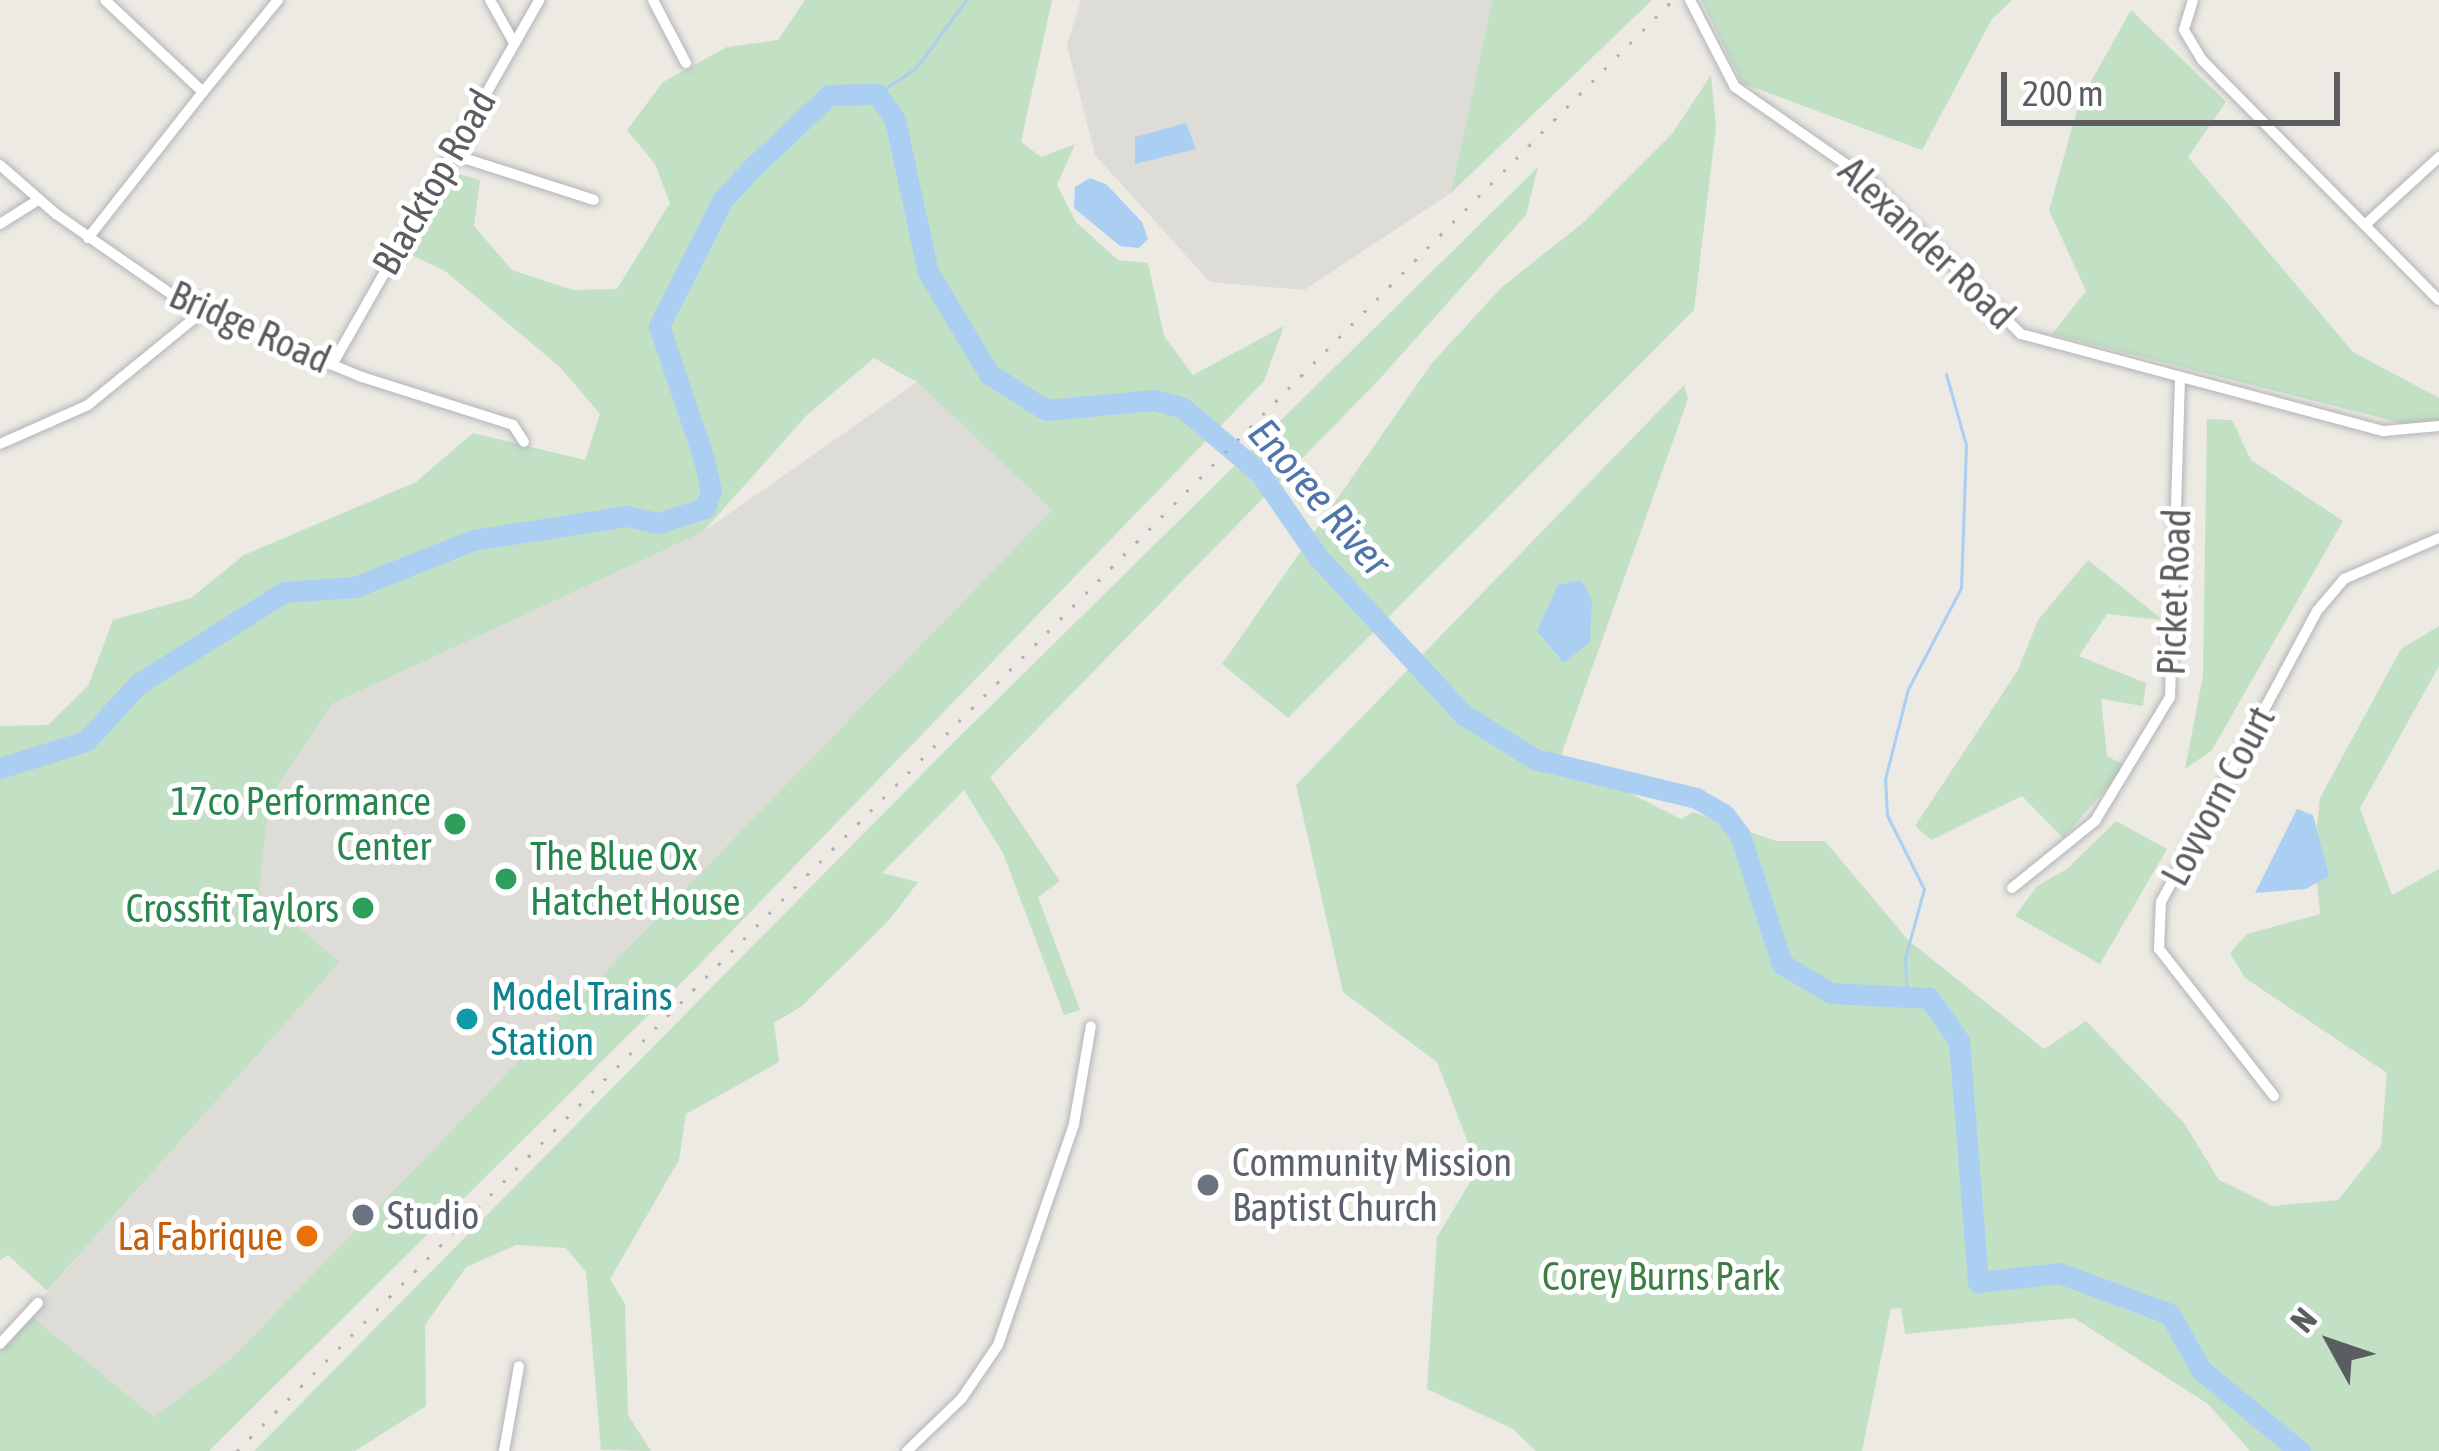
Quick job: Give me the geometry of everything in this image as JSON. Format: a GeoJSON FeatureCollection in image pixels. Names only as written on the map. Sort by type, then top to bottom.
{"type":"FeatureCollection","features":[{"type":"Feature","properties":{"kind":"street"},"geometry":{"type":"LineString","coordinates":[[105,0],[203,92]]}},
{"type":"Feature","properties":{"kind":"street"},"geometry":{"type":"LineString","coordinates":[[88,238],[278,0]]}},
{"type":"Feature","properties":{"kind":"street"},"geometry":{"type":"LineString","coordinates":[[490,0],[514,44]]}},
{"type":"Feature","properties":{"kind":"street","name":"Blacktop Road"},"geometry":{"type":"LineString","coordinates":[[332,365],[539,0]]}},
{"type":"Feature","properties":{"kind":"street"},"geometry":{"type":"LineString","coordinates":[[652,0],[686,63]]}},
{"type":"Feature","properties":{"kind":"street","name":"Alexander Road"},"geometry":{"type":"LineString","coordinates":[[1690,0],[1735,87],[1870,181],[2007,325],[2039,341],[2384,431],[2439,426]]}},
{"type":"Feature","properties":{"kind":"street"},"geometry":{"type":"LineString","coordinates":[[2193,0],[2183,24],[2188,43],[2439,300]]}},
{"type":"Feature","properties":{"kind":"street"},"geometry":{"type":"LineString","coordinates":[[451,154],[594,200]]}},
{"type":"Feature","properties":{"kind":"street"},"geometry":{"type":"LineString","coordinates":[[2366,224],[2439,157]]}},
{"type":"Feature","properties":{"kind":"street","name":"Bridge Road"},"geometry":{"type":"LineString","coordinates":[[0,165],[88,238],[202,312],[332,365],[513,425],[524,442]]}},
{"type":"Feature","properties":{"kind":"street"},"geometry":{"type":"LineString","coordinates":[[0,224],[38,200]]}},
{"type":"Feature","properties":{"kind":"street"},"geometry":{"type":"LineString","coordinates":[[0,444],[88,405],[202,312]]}},
{"type":"Feature","properties":{"kind":"street","name":"Picket Road"},"geometry":{"type":"LineString","coordinates":[[2012,888],[2095,821],[2170,697],[2180,377]]}},
{"type":"Feature","properties":{"kind":"street","name":"Lovvorn Court"},"geometry":{"type":"LineString","coordinates":[[2274,1096],[2159,949],[2161,902],[2317,611],[2344,579],[2439,538]]}},
{"type":"Feature","properties":{"kind":"street"},"geometry":{"type":"LineString","coordinates":[[907,1451],[962,1398],[1004,1330],[1074,1124],[1091,1026]]}},
{"type":"Feature","properties":{"kind":"street"},"geometry":{"type":"LineString","coordinates":[[0,1344],[38,1303]]}},
{"type":"Feature","properties":{"kind":"street"},"geometry":{"type":"LineString","coordinates":[[504,1451],[519,1366]]}},
{"type":"Feature","properties":{"kind":"shaded area"},"geometry":{"type":"Polygon","coordinates":[[[1081,0],[1492,0],[1451,193],[1304,290],[1210,282],[1095,155],[1067,45],[1081,0]]]}},
{"type":"Feature","properties":{"kind":"shaded area"},"geometry":{"type":"Polygon","coordinates":[[[917,382],[1052,510],[931,639],[232,1358],[154,1417],[28,1313],[340,962],[259,894],[269,799],[332,704],[703,532],[917,382]]]}},
{"type":"Feature","properties":{"kind":"green space"},"geometry":{"type":"Polygon","coordinates":[[[805,0],[1052,0],[1021,142],[1041,157],[1075,144],[1057,185],[1076,222],[1118,260],[1148,263],[1164,336],[1193,375],[1284,326],[1264,381],[695,969],[209,1451],[0,1451],[0,1348],[28,1313],[154,1417],[232,1358],[1052,510],[917,382],[874,358],[807,415],[703,532],[332,704],[269,799],[259,894],[340,962],[47,1291],[8,1255],[0,1260],[0,726],[48,725],[88,686],[113,620],[191,598],[244,555],[416,482],[473,433],[585,460],[600,414],[560,367],[445,271],[401,250],[441,169],[480,180],[474,226],[512,270],[573,290],[617,289],[670,203],[655,164],[627,130],[663,82],[727,47],[778,40],[805,0]]]}},
{"type":"Feature","properties":{"kind":"green space"},"geometry":{"type":"Polygon","coordinates":[[[1492,0],[1652,0],[1451,193],[1486,29],[1492,0]]]}},
{"type":"Feature","properties":{"kind":"green space"},"geometry":{"type":"Polygon","coordinates":[[[1701,0],[2012,0],[1992,19],[1922,150],[1742,83],[1701,0]]]}},
{"type":"Feature","properties":{"kind":"green space"},"geometry":{"type":"Polygon","coordinates":[[[2131,10],[2226,102],[2188,157],[2353,352],[2439,398],[2439,422],[2409,425],[2052,334],[2086,291],[2049,210],[2079,103],[2131,10]]]}},
{"type":"Feature","properties":{"kind":"green space"},"geometry":{"type":"Polygon","coordinates":[[[1711,75],[1716,127],[1694,310],[1288,718],[1222,664],[1432,363],[1501,288],[1584,222],[1672,134],[1711,75]]]}},
{"type":"Feature","properties":{"kind":"green space"},"geometry":{"type":"Polygon","coordinates":[[[1538,167],[1526,215],[1376,383],[990,777],[1060,881],[1038,897],[1080,1010],[1064,1015],[1003,853],[964,790],[882,873],[918,882],[890,919],[802,1006],[774,1023],[779,1062],[686,1114],[679,1160],[610,1279],[625,1304],[628,1415],[651,1451],[601,1450],[586,1272],[566,1248],[516,1245],[466,1267],[425,1325],[426,1406],[355,1451],[254,1451],[946,750],[1538,167]]]}},
{"type":"Feature","properties":{"kind":"green space","name":"Corey Burns Park"},"geometry":{"type":"Polygon","coordinates":[[[1684,385],[1688,399],[1560,758],[1681,819],[1693,812],[1776,841],[1825,841],[1908,940],[2044,1049],[2086,1021],[2184,1123],[2219,1180],[2273,1206],[2338,1200],[2381,1146],[2387,1073],[2245,978],[2230,953],[2247,934],[2320,914],[2314,854],[2320,798],[2401,649],[2439,626],[2439,666],[2360,808],[2392,895],[2439,869],[2439,1451],[2250,1451],[2208,1404],[2074,1318],[1905,1334],[1901,1308],[1891,1309],[1862,1451],[1536,1451],[1513,1429],[1427,1389],[1437,1237],[1478,1169],[1437,1062],[1343,992],[1296,785],[1684,385]]]}},
{"type":"Feature","properties":{"kind":"green space"},"geometry":{"type":"Polygon","coordinates":[[[2207,419],[2232,420],[2251,460],[2343,521],[2212,750],[2185,769],[2203,675],[2207,419]]]}},
{"type":"Feature","properties":{"kind":"green space"},"geometry":{"type":"Polygon","coordinates":[[[2088,560],[2163,620],[2107,614],[2079,656],[2146,683],[2143,706],[2101,699],[2107,756],[2126,766],[2063,838],[2022,796],[1931,840],[1915,826],[2018,670],[2038,620],[2088,560]]]}},
{"type":"Feature","properties":{"kind":"green space"},"geometry":{"type":"Polygon","coordinates":[[[2116,821],[2167,849],[2100,964],[2015,916],[2037,886],[2067,869],[2116,821]]]}},
{"type":"Feature","properties":{"kind":"water"},"geometry":{"type":"Polygon","coordinates":[[[1186,123],[1196,149],[1135,164],[1135,137],[1186,123]]]}},
{"type":"Feature","properties":{"kind":"water"},"geometry":{"type":"Polygon","coordinates":[[[1090,178],[1106,184],[1142,222],[1148,239],[1139,248],[1120,246],[1074,208],[1075,187],[1090,178]]]}},
{"type":"Feature","properties":{"kind":"water"},"geometry":{"type":"Polygon","coordinates":[[[1581,580],[1592,599],[1590,642],[1564,663],[1537,631],[1558,585],[1581,580]]]}},
{"type":"Feature","properties":{"kind":"water"},"geometry":{"type":"Polygon","coordinates":[[[2297,809],[2313,815],[2329,876],[2306,889],[2255,893],[2297,809]]]}},
{"type":"Feature","properties":{"kind":"waterway"},"geometry":{"type":"LineString","coordinates":[[877,94],[916,68],[966,0]]}},
{"type":"Feature","properties":{"kind":"waterway","name":"Enoree River"},"geometry":{"type":"LineString","coordinates":[[0,768],[86,741],[138,684],[284,592],[355,587],[473,540],[627,516],[658,523],[705,508],[711,490],[704,459],[659,326],[723,199],[752,168],[829,95],[877,94],[895,120],[928,272],[989,374],[1046,410],[1154,400],[1183,408],[1260,473],[1318,557],[1464,715],[1535,759],[1696,798],[1724,814],[1740,835],[1782,964],[1831,993],[1929,998],[1959,1041],[1978,1282],[2059,1273],[2170,1314],[2201,1370],[2300,1451]]}},
{"type":"Feature","properties":{"kind":"waterway"},"geometry":{"type":"LineString","coordinates":[[1907,998],[1905,958],[1924,889],[1887,815],[1885,779],[1908,689],[1961,588],[1966,445],[1946,374]]}},
{"type":"Feature","properties":{"kind":"railway"},"geometry":{"type":"LineString","coordinates":[[237,1451],[1673,0]]}},
{"type":"Feature","properties":{"kind":"place","name":"17co Performance Center"},"geometry":{"type":"Point","coordinates":[455,824]}},
{"type":"Feature","properties":{"kind":"place","name":"The Blue Ox Hatchet House"},"geometry":{"type":"Point","coordinates":[506,879]}},
{"type":"Feature","properties":{"kind":"place","name":"Crossfit Taylors"},"geometry":{"type":"Point","coordinates":[363,908]}},
{"type":"Feature","properties":{"kind":"place","name":"Model Trains Station"},"geometry":{"type":"Point","coordinates":[467,1019]}},
{"type":"Feature","properties":{"kind":"place","name":"Community Mission Baptist Church"},"geometry":{"type":"Point","coordinates":[1208,1185]}},
{"type":"Feature","properties":{"kind":"place","name":"Studio"},"geometry":{"type":"Point","coordinates":[363,1215]}},
{"type":"Feature","properties":{"kind":"place","name":"La Fabrique"},"geometry":{"type":"Point","coordinates":[307,1236]}}]}
